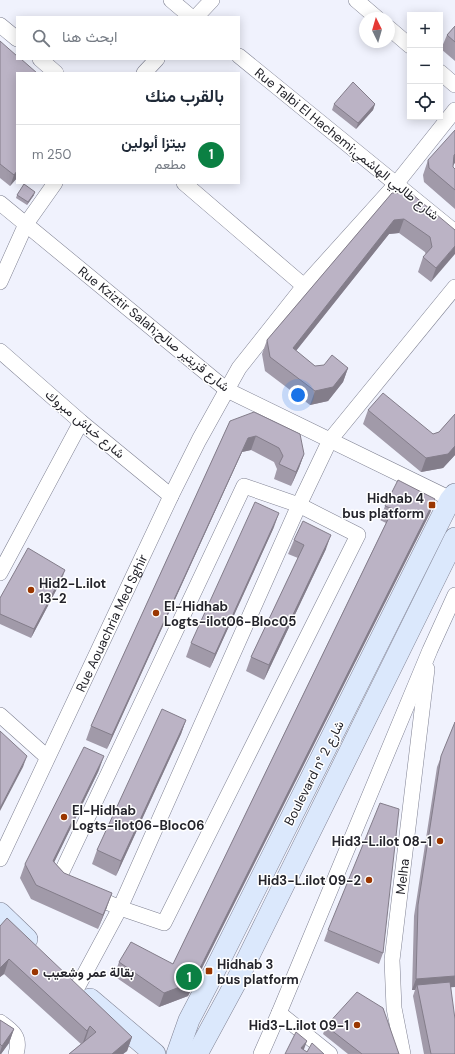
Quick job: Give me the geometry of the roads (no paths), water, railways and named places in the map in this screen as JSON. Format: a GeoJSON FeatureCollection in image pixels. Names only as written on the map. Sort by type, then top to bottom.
{"type":"FeatureCollection","features":[{"type":"Feature","properties":{"kind":"main road","name":"Boulevard n° شارع 2"},"geometry":{"type":"LineString","coordinates":[[177,1054],[189,1020],[453,498]]}},
{"type":"Feature","properties":{"kind":"main road","name":"Boulevard n° شارع 2"},"geometry":{"type":"LineString","coordinates":[[197,1054],[236,982],[455,538]]}},
{"type":"Feature","properties":{"kind":"main road"},"geometry":{"type":"LineString","coordinates":[[0,913],[38,950]]}},
{"type":"Feature","properties":{"kind":"main road"},"geometry":{"type":"LineString","coordinates":[[60,972],[155,1054]]}},
{"type":"Feature","properties":{"kind":"street"},"geometry":{"type":"LineString","coordinates":[[171,0],[190,16]]}},
{"type":"Feature","properties":{"kind":"street"},"geometry":{"type":"LineString","coordinates":[[197,16],[212,0]]}},
{"type":"Feature","properties":{"kind":"street"},"geometry":{"type":"LineString","coordinates":[[356,0],[370,12]]}},
{"type":"Feature","properties":{"kind":"street"},"geometry":{"type":"LineString","coordinates":[[0,25],[16,38]]}},
{"type":"Feature","properties":{"kind":"street"},"geometry":{"type":"LineString","coordinates":[[395,33],[407,43]]}},
{"type":"Feature","properties":{"kind":"street","name":"Rue Talbi El Hachemi;شارع طالبي الهاشمي"},"geometry":{"type":"LineString","coordinates":[[240,57],[455,232]]}},
{"type":"Feature","properties":{"kind":"street"},"geometry":{"type":"LineString","coordinates":[[41,60],[55,72]]}},
{"type":"Feature","properties":{"kind":"street"},"geometry":{"type":"LineString","coordinates":[[145,72],[156,60]]}},
{"type":"Feature","properties":{"kind":"street"},"geometry":{"type":"LineString","coordinates":[[443,75],[455,85]]}},
{"type":"Feature","properties":{"kind":"street","name":"Rue Aouachria Med Sghir"},"geometry":{"type":"LineString","coordinates":[[0,859],[171,496],[239,368],[304,286],[396,184],[455,110]]}},
{"type":"Feature","properties":{"kind":"street"},"geometry":{"type":"LineString","coordinates":[[0,282],[26,224],[54,184]]}},
{"type":"Feature","properties":{"kind":"street"},"geometry":{"type":"LineString","coordinates":[[185,184],[304,286]]}},
{"type":"Feature","properties":{"kind":"street","name":"Rue Kziztir Salah;شارع قزيتير صالح"},"geometry":{"type":"LineString","coordinates":[[0,203],[227,390],[453,498]]}},
{"type":"Feature","properties":{"kind":"street"},"geometry":{"type":"LineString","coordinates":[[77,988],[120,908],[299,505],[330,440],[455,286]]}},
{"type":"Feature","properties":{"kind":"street","name":"شارع خباش مبروك"},"geometry":{"type":"LineString","coordinates":[[0,351],[81,422],[171,496]]}},
{"type":"Feature","properties":{"kind":"street"},"geometry":{"type":"LineString","coordinates":[[0,573],[81,422]]}},
{"type":"Feature","properties":{"kind":"street"},"geometry":{"type":"LineString","coordinates":[[244,486],[299,505],[358,535],[164,923],[120,908],[58,880],[244,486]]}},
{"type":"Feature","properties":{"kind":"street"},"geometry":{"type":"LineString","coordinates":[[261,1054],[430,650],[455,595]]}},
{"type":"Feature","properties":{"kind":"street","name":"Melha"},"geometry":{"type":"LineString","coordinates":[[403,1054],[394,1008],[392,960],[430,650]]}},
{"type":"Feature","properties":{"kind":"street"},"geometry":{"type":"LineString","coordinates":[[0,715],[47,757]]}},
{"type":"Feature","properties":{"kind":"street"},"geometry":{"type":"LineString","coordinates":[[279,1012],[330,1054]]}},
{"type":"Feature","properties":{"kind":"street"},"geometry":{"type":"LineString","coordinates":[[0,1022],[12,1031],[18,1041],[16,1054]]}},
{"type":"Feature","properties":{"kind":"place","name":"Hidhab 4 bus platform"},"geometry":{"type":"Point","coordinates":[432,505]}},
{"type":"Feature","properties":{"kind":"place","name":"Hid2-L.ilot 13-2"},"geometry":{"type":"Point","coordinates":[31,590]}},
{"type":"Feature","properties":{"kind":"place","name":"El-Hidhab Logts-ilot06-Bloc05"},"geometry":{"type":"Point","coordinates":[156,613]}},
{"type":"Feature","properties":{"kind":"place","name":"El-Hidhab Logts-ilot06-Bloc06"},"geometry":{"type":"Point","coordinates":[64,817]}},
{"type":"Feature","properties":{"kind":"place","name":"Hid3-L.ilot 08-1"},"geometry":{"type":"Point","coordinates":[440,841]}},
{"type":"Feature","properties":{"kind":"place","name":"Hid3-L.ilot 09-2"},"geometry":{"type":"Point","coordinates":[369,880]}},
{"type":"Feature","properties":{"kind":"place","name":"Hidhab 3 bus platform"},"geometry":{"type":"Point","coordinates":[209,971]}},
{"type":"Feature","properties":{"kind":"place","name":"بقالة عمر وشعيب"},"geometry":{"type":"Point","coordinates":[35,972]}},
{"type":"Feature","properties":{"kind":"place","name":"بيتزا أبولين"},"geometry":{"type":"Point","coordinates":[189,977]}},
{"type":"Feature","properties":{"kind":"place","name":"Hid3-L.ilot 09-1"},"geometry":{"type":"Point","coordinates":[357,1025]}}]}
